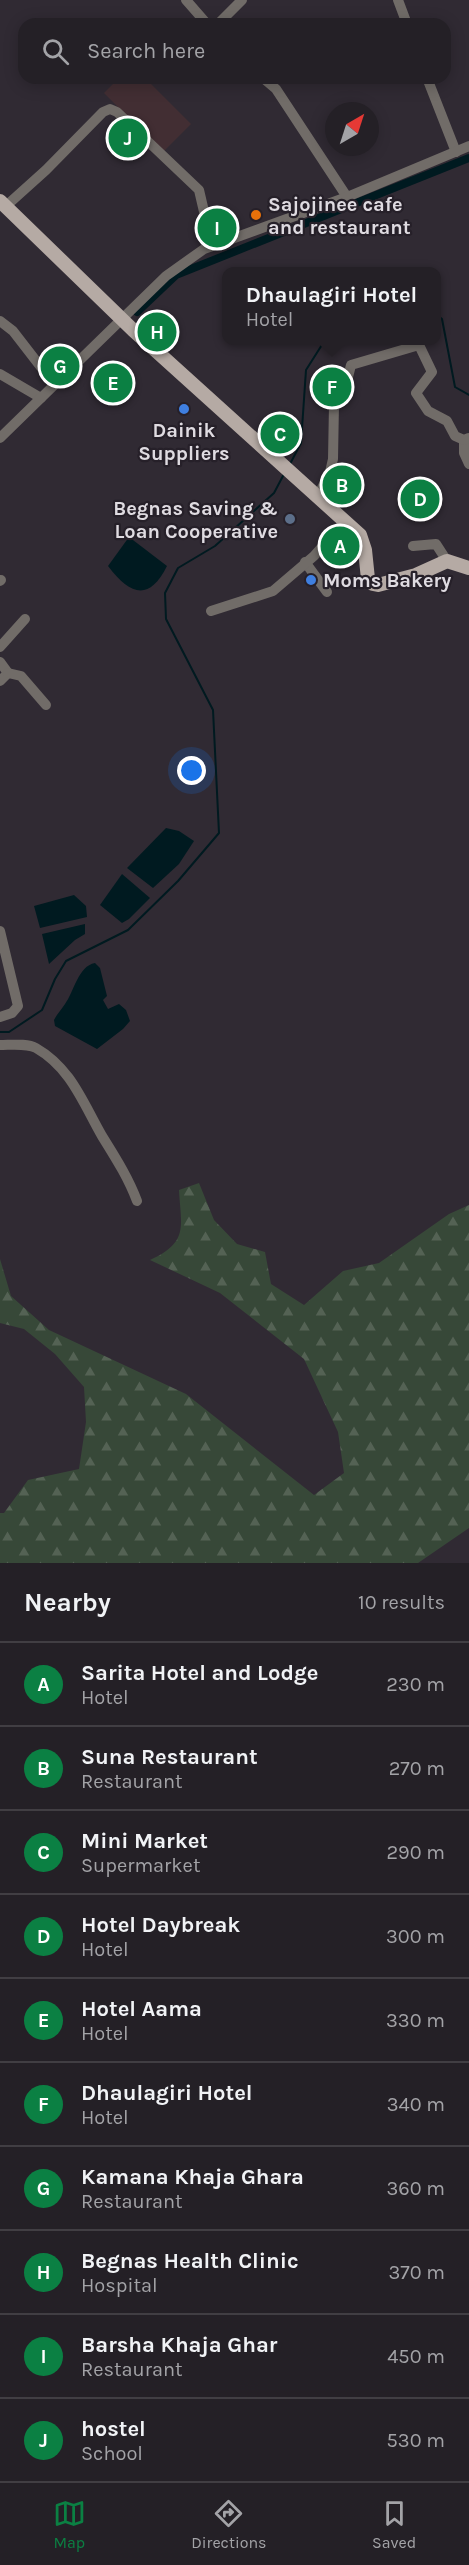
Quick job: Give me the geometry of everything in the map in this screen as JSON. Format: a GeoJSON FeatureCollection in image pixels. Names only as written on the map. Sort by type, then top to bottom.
{"type":"FeatureCollection","features":[{"type":"Feature","properties":{"kind":"main road"},"geometry":{"type":"LineString","coordinates":[[3,204],[272,458],[360,535],[365,550],[368,579],[373,584],[378,585],[416,575],[447,561],[469,568]]}},
{"type":"Feature","properties":{"kind":"street"},"geometry":{"type":"LineString","coordinates":[[186,0],[202,18]]}},
{"type":"Feature","properties":{"kind":"street"},"geometry":{"type":"LineString","coordinates":[[224,18],[242,0]]}},
{"type":"Feature","properties":{"kind":"street"},"geometry":{"type":"LineString","coordinates":[[398,0],[405,18]]}},
{"type":"Feature","properties":{"kind":"street"},"geometry":{"type":"LineString","coordinates":[[270,84],[276,89],[347,197]]}},
{"type":"Feature","properties":{"kind":"street"},"geometry":{"type":"LineString","coordinates":[[429,84],[456,152]]}},
{"type":"Feature","properties":{"kind":"street"},"geometry":{"type":"LineString","coordinates":[[3,204],[46,170],[103,112],[110,109],[133,126],[199,190],[212,246]]}},
{"type":"Feature","properties":{"kind":"street"},"geometry":{"type":"LineString","coordinates":[[0,438],[166,276],[212,246],[347,197],[469,146]]}},
{"type":"Feature","properties":{"kind":"street"},"geometry":{"type":"LineString","coordinates":[[0,321],[13,331],[54,384]]}},
{"type":"Feature","properties":{"kind":"street"},"geometry":{"type":"LineString","coordinates":[[312,493],[330,472],[333,459],[334,404],[344,393],[351,365],[419,345],[432,372],[416,393],[428,411],[447,421],[455,436],[466,439],[464,453],[469,464]]}},
{"type":"Feature","properties":{"kind":"street"},"geometry":{"type":"LineString","coordinates":[[0,374],[41,398]]}},
{"type":"Feature","properties":{"kind":"street"},"geometry":{"type":"LineString","coordinates":[[210,611],[273,591],[315,556],[344,522]]}},
{"type":"Feature","properties":{"kind":"street"},"geometry":{"type":"LineString","coordinates":[[413,546],[436,544],[447,561]]}},
{"type":"Feature","properties":{"kind":"street"},"geometry":{"type":"LineString","coordinates":[[305,562],[327,592]]}},
{"type":"Feature","properties":{"kind":"street"},"geometry":{"type":"LineString","coordinates":[[0,647],[25,619]]}},
{"type":"Feature","properties":{"kind":"street"},"geometry":{"type":"LineString","coordinates":[[0,662],[8,672],[21,676],[46,705]]}},
{"type":"Feature","properties":{"kind":"street"},"geometry":{"type":"LineString","coordinates":[[0,681],[8,672]]}},
{"type":"Feature","properties":{"kind":"street"},"geometry":{"type":"LineString","coordinates":[[0,931],[18,1006],[12,1013],[0,1017]]}},
{"type":"Feature","properties":{"kind":"street"},"geometry":{"type":"LineString","coordinates":[[0,1038],[0,1045],[34,1047],[61,1066],[82,1096],[101,1135],[126,1174],[137,1200]]}},
{"type":"Feature","properties":{"kind":"shaded area"},"geometry":{"type":"Polygon","coordinates":[[[113,84],[151,84],[191,124],[163,152],[104,93],[113,84]]]}},
{"type":"Feature","properties":{"kind":"green space"},"geometry":{"type":"Polygon","coordinates":[[[199,1183],[214,1220],[237,1244],[265,1252],[271,1284],[304,1305],[343,1271],[379,1263],[449,1214],[469,1205],[469,1528],[418,1563],[0,1563],[0,1513],[4,1513],[28,1480],[79,1469],[86,1422],[84,1387],[55,1354],[24,1329],[0,1323],[0,1259],[11,1296],[49,1330],[186,1394],[314,1495],[344,1473],[338,1432],[304,1359],[220,1293],[150,1260],[163,1253],[177,1240],[181,1224],[179,1190],[199,1183]]]}},
{"type":"Feature","properties":{"kind":"water"},"geometry":{"type":"Polygon","coordinates":[[[129,537],[167,566],[160,578],[146,589],[132,588],[116,576],[108,566],[129,537]]]}},
{"type":"Feature","properties":{"kind":"water"},"geometry":{"type":"Polygon","coordinates":[[[166,828],[179,831],[194,841],[179,864],[153,888],[127,868],[166,828]]]}},
{"type":"Feature","properties":{"kind":"water"},"geometry":{"type":"Polygon","coordinates":[[[122,874],[150,898],[122,923],[100,905],[122,874]]]}},
{"type":"Feature","properties":{"kind":"water"},"geometry":{"type":"Polygon","coordinates":[[[74,895],[86,906],[87,917],[40,928],[34,906],[74,895]]]}},
{"type":"Feature","properties":{"kind":"water"},"geometry":{"type":"Polygon","coordinates":[[[85,924],[85,934],[49,964],[42,934],[85,924]]]}},
{"type":"Feature","properties":{"kind":"water"},"geometry":{"type":"Polygon","coordinates":[[[95,963],[100,968],[107,996],[103,1000],[108,1009],[119,1004],[126,1010],[130,1021],[97,1049],[55,1026],[54,1020],[68,999],[80,974],[89,965],[95,963]]]}},
{"type":"Feature","properties":{"kind":"waterway"},"geometry":{"type":"LineString","coordinates":[[137,312],[176,275],[469,158]]}},
{"type":"Feature","properties":{"kind":"waterway"},"geometry":{"type":"LineString","coordinates":[[441,318],[455,387],[469,395]]}},
{"type":"Feature","properties":{"kind":"waterway"},"geometry":{"type":"LineString","coordinates":[[290,464],[301,443],[306,370],[322,345]]}},
{"type":"Feature","properties":{"kind":"waterway"},"geometry":{"type":"LineString","coordinates":[[0,1032],[9,1032],[42,1010],[55,979],[66,961],[128,930],[178,881],[219,833],[213,710],[166,619],[165,593],[178,568],[215,546],[274,493],[284,474]]}},
{"type":"Feature","properties":{"kind":"place","name":"hostel"},"geometry":{"type":"Point","coordinates":[128,138]}},
{"type":"Feature","properties":{"kind":"place","name":"Sajojinee cafe and restaurant"},"geometry":{"type":"Point","coordinates":[256,215]}},
{"type":"Feature","properties":{"kind":"place","name":"Barsha Khaja Ghar"},"geometry":{"type":"Point","coordinates":[217,228]}},
{"type":"Feature","properties":{"kind":"place","name":"Begnas Health Clinic"},"geometry":{"type":"Point","coordinates":[157,332]}},
{"type":"Feature","properties":{"kind":"place","name":"Kamana Khaja Ghara"},"geometry":{"type":"Point","coordinates":[60,366]}},
{"type":"Feature","properties":{"kind":"place","name":"Hotel Aama"},"geometry":{"type":"Point","coordinates":[113,383]}},
{"type":"Feature","properties":{"kind":"place","name":"Dhaulagiri Hotel"},"geometry":{"type":"Point","coordinates":[332,387]}},
{"type":"Feature","properties":{"kind":"place","name":"Dainik Suppliers"},"geometry":{"type":"Point","coordinates":[184,409]}},
{"type":"Feature","properties":{"kind":"place","name":"Mini Market"},"geometry":{"type":"Point","coordinates":[280,434]}},
{"type":"Feature","properties":{"kind":"place","name":"Suna Restaurant"},"geometry":{"type":"Point","coordinates":[342,485]}},
{"type":"Feature","properties":{"kind":"place","name":"Hotel Daybreak"},"geometry":{"type":"Point","coordinates":[420,499]}},
{"type":"Feature","properties":{"kind":"place","name":"Begnas Saving & Loan Cooperative"},"geometry":{"type":"Point","coordinates":[290,519]}},
{"type":"Feature","properties":{"kind":"place","name":"Sarita Hotel and Lodge"},"geometry":{"type":"Point","coordinates":[340,546]}},
{"type":"Feature","properties":{"kind":"place","name":"Moms Bakery"},"geometry":{"type":"Point","coordinates":[311,580]}}]}
